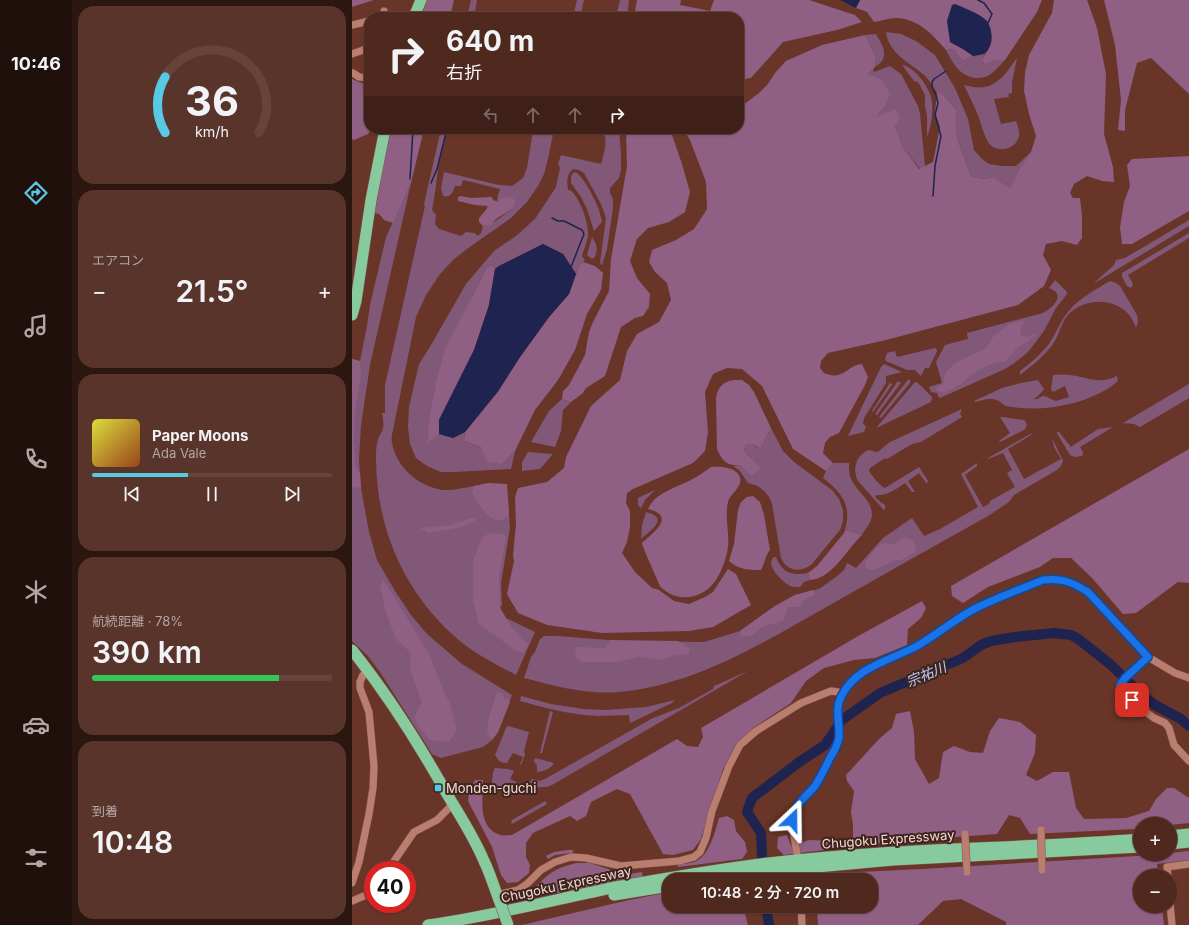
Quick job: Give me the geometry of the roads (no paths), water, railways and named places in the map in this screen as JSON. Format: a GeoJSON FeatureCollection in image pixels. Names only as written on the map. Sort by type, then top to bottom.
{"type":"FeatureCollection","features":[{"type":"Feature","properties":{"kind":"highway"},"geometry":{"type":"LineString","coordinates":[[416,12],[421,0]]}},
{"type":"Feature","properties":{"kind":"highway"},"geometry":{"type":"LineString","coordinates":[[352,315],[356,301],[371,200],[384,134]]}},
{"type":"Feature","properties":{"kind":"highway"},"geometry":{"type":"LineString","coordinates":[[352,650],[369,671],[430,765],[470,832],[484,861],[508,925]]}},
{"type":"Feature","properties":{"kind":"highway"},"geometry":{"type":"LineString","coordinates":[[1177,835],[1189,834]]}},
{"type":"Feature","properties":{"kind":"highway","name":"Chugoku Expressway"},"geometry":{"type":"LineString","coordinates":[[428,925],[451,922],[682,875],[751,870],[892,852],[1133,839]]}},
{"type":"Feature","properties":{"kind":"highway"},"geometry":{"type":"LineString","coordinates":[[1177,843],[1189,842]]}},
{"type":"Feature","properties":{"kind":"highway","name":"Chugoku Expressway"},"geometry":{"type":"LineString","coordinates":[[771,867],[1133,847]]}},
{"type":"Feature","properties":{"kind":"highway","name":"Chugoku Expressway"},"geometry":{"type":"LineString","coordinates":[[738,873],[751,870]]}},
{"type":"Feature","properties":{"kind":"highway","name":"Chugoku Expressway"},"geometry":{"type":"LineString","coordinates":[[473,925],[616,895],[662,887]]}},
{"type":"Feature","properties":{"kind":"street"},"geometry":{"type":"LineString","coordinates":[[352,25],[364,22]]}},
{"type":"Feature","properties":{"kind":"street"},"geometry":{"type":"LineString","coordinates":[[352,54],[364,50]]}},
{"type":"Feature","properties":{"kind":"street"},"geometry":{"type":"LineString","coordinates":[[353,73],[359,77],[364,78]]}},
{"type":"Feature","properties":{"kind":"street"},"geometry":{"type":"LineString","coordinates":[[797,853],[792,820],[793,813],[796,806],[815,786],[837,745],[839,730],[837,721],[838,708],[842,695],[856,678],[865,671],[877,664],[918,646],[936,635],[957,619],[979,607],[1043,580],[1063,580],[1088,592],[1148,657],[1175,673],[1189,678]]}},
{"type":"Feature","properties":{"kind":"street"},"geometry":{"type":"LineString","coordinates":[[1148,657],[1120,685],[1124,693],[1140,708],[1154,718],[1165,723],[1169,728],[1174,746],[1189,761]]}},
{"type":"Feature","properties":{"kind":"street"},"geometry":{"type":"LineString","coordinates":[[352,883],[361,855],[373,788],[374,766],[369,712],[360,688],[360,682],[363,675],[369,671]]}},
{"type":"Feature","properties":{"kind":"street"},"geometry":{"type":"LineString","coordinates":[[498,897],[518,890],[528,884],[541,870],[555,862],[571,857],[586,858],[621,866],[679,861],[694,857],[700,852],[706,838],[712,811],[729,766],[740,745],[756,731],[801,703],[831,691],[838,692],[842,695]]}},
{"type":"Feature","properties":{"kind":"street"},"geometry":{"type":"LineString","coordinates":[[394,861],[414,832],[437,820],[453,804]]}},
{"type":"Feature","properties":{"kind":"street"},"geometry":{"type":"LineString","coordinates":[[1041,830],[1042,870]]}},
{"type":"Feature","properties":{"kind":"street"},"geometry":{"type":"LineString","coordinates":[[966,834],[967,872]]}},
{"type":"Feature","properties":{"kind":"street"},"geometry":{"type":"LineString","coordinates":[[1167,869],[1167,867],[1189,864]]}},
{"type":"Feature","properties":{"kind":"street"},"geometry":{"type":"LineString","coordinates":[[352,901],[364,896]]}},
{"type":"Feature","properties":{"kind":"street"},"geometry":{"type":"LineString","coordinates":[[801,913],[802,925]]}},
{"type":"Feature","properties":{"kind":"street"},"geometry":{"type":"LineString","coordinates":[[1171,913],[1172,925]]}},
{"type":"Feature","properties":{"kind":"water"},"geometry":{"type":"Polygon","coordinates":[[[840,0],[860,0],[856,8],[840,0]]]}},
{"type":"Feature","properties":{"kind":"water"},"geometry":{"type":"Polygon","coordinates":[[[955,4],[972,11],[988,23],[992,37],[990,46],[984,54],[973,56],[950,42],[947,21],[952,5],[955,4]]]}},
{"type":"Feature","properties":{"kind":"water"},"geometry":{"type":"Polygon","coordinates":[[[543,244],[563,254],[576,274],[569,294],[549,317],[498,391],[465,432],[453,438],[439,434],[439,420],[474,350],[489,305],[495,269],[543,244]]]}},
{"type":"Feature","properties":{"kind":"waterway"},"geometry":{"type":"LineString","coordinates":[[978,0],[984,3],[992,14],[988,23]]}},
{"type":"Feature","properties":{"kind":"waterway"},"geometry":{"type":"LineString","coordinates":[[933,196],[935,166],[941,136],[935,115],[938,103],[932,87],[932,82],[946,71]]}},
{"type":"Feature","properties":{"kind":"waterway"},"geometry":{"type":"LineString","coordinates":[[410,179],[413,134]]}},
{"type":"Feature","properties":{"kind":"waterway"},"geometry":{"type":"LineString","coordinates":[[431,183],[437,169],[446,134]]}},
{"type":"Feature","properties":{"kind":"waterway"},"geometry":{"type":"LineString","coordinates":[[552,218],[558,221],[564,221],[582,230],[584,234],[571,267]]}},
{"type":"Feature","properties":{"kind":"waterway","name":"宗祐川"},"geometry":{"type":"LineString","coordinates":[[763,873],[761,833],[747,812],[752,798],[798,763],[825,745],[842,720],[880,693],[963,658],[981,645],[991,641],[1054,633],[1071,635],[1110,664],[1143,696],[1155,705],[1181,719],[1189,726]]}},
{"type":"Feature","properties":{"kind":"waterway","name":"宗祐川"},"geometry":{"type":"LineString","coordinates":[[767,913],[769,925]]}},
{"type":"Feature","properties":{"kind":"tunnel"},"geometry":{"type":"LineString","coordinates":[[798,865],[799,873]]}},
{"type":"Feature","properties":{"kind":"place","name":"Monden-guchi"},"geometry":{"type":"Point","coordinates":[438,788]}}]}
